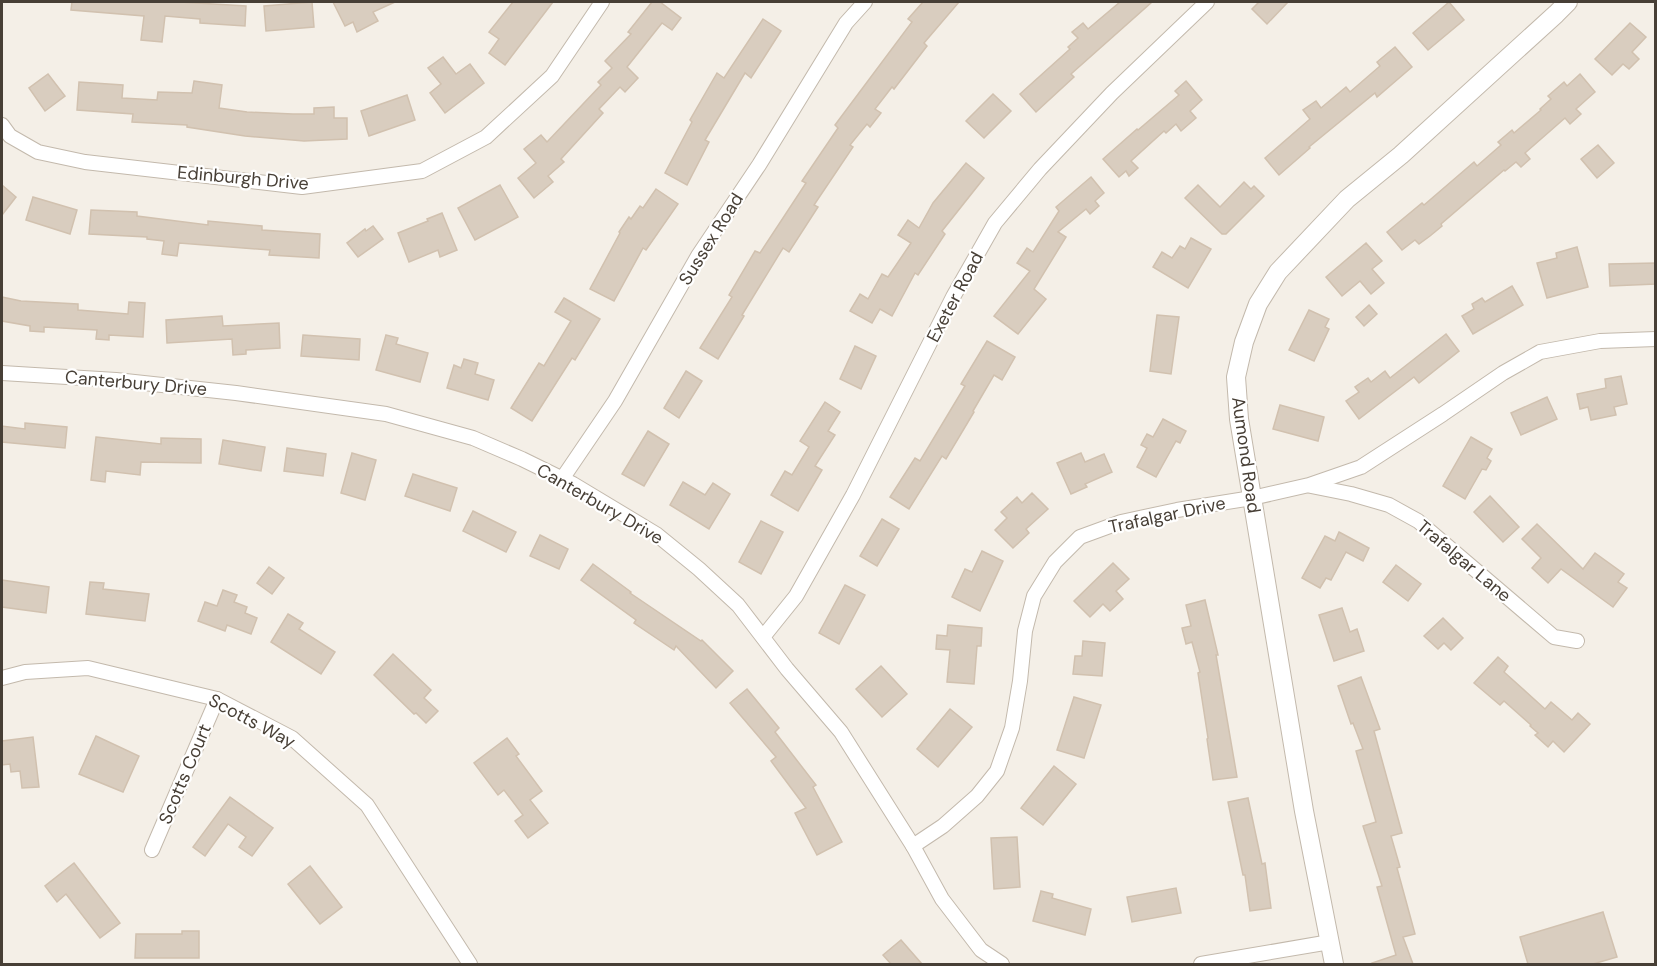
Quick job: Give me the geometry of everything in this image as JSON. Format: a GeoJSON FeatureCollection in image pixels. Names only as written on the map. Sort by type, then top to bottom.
{"type":"FeatureCollection","features":[{"type":"Feature","properties":{"kind":"street","name":"Edinburgh Drive"},"geometry":{"type":"LineString","coordinates":[[2,125],[10,136],[38,152],[76,160],[302,188],[422,171],[486,137],[552,76],[602,2]]}},
{"type":"Feature","properties":{"kind":"street","name":"Sussex Road"},"geometry":{"type":"LineString","coordinates":[[561,479],[615,401],[698,256],[759,165],[846,22],[865,2]]}},
{"type":"Feature","properties":{"kind":"street","name":"Exeter Road"},"geometry":{"type":"LineString","coordinates":[[763,638],[796,596],[854,495],[953,297],[995,223],[1041,169],[1112,93],[1207,2]]}},
{"type":"Feature","properties":{"kind":"street","name":"Aumond Road"},"geometry":{"type":"LineString","coordinates":[[1334,964],[1304,811],[1239,419],[1236,377],[1244,342],[1258,304],[1278,272],[1347,199],[1401,155],[1568,2]]}},
{"type":"Feature","properties":{"kind":"street","name":"Trafalgar Drive"},"geometry":{"type":"LineString","coordinates":[[913,846],[943,826],[977,796],[997,771],[1012,728],[1020,681],[1024,631],[1034,596],[1055,562],[1080,537],[1121,522],[1308,486],[1361,468],[1503,372],[1540,352],[1600,341],[1656,339]]}},
{"type":"Feature","properties":{"kind":"street","name":"Canterbury Drive"},"geometry":{"type":"LineString","coordinates":[[2,373],[116,380],[236,393],[386,414],[473,438],[522,459],[656,534],[738,605],[841,732],[913,846],[942,899],[981,950],[1002,964]]}},
{"type":"Feature","properties":{"kind":"street","name":"Trafalgar Lane"},"geometry":{"type":"LineString","coordinates":[[1308,486],[1351,494],[1389,505],[1418,521],[1554,638],[1577,641]]}},
{"type":"Feature","properties":{"kind":"street","name":"Scotts Way"},"geometry":{"type":"LineString","coordinates":[[2,678],[25,672],[88,668],[217,699],[292,738],[367,805],[470,964]]}},
{"type":"Feature","properties":{"kind":"street","name":"Scotts Court"},"geometry":{"type":"LineString","coordinates":[[152,850],[217,699]]}},
{"type":"Feature","properties":{"kind":"street"},"geometry":{"type":"LineString","coordinates":[[1201,964],[1330,942]]}},
{"type":"Feature","properties":{"kind":"building"},"geometry":{"type":"Polygon","coordinates":[[[72,2],[180,2],[246,6],[245,26],[200,23],[200,19],[165,16],[162,42],[141,40],[144,16],[71,10],[72,2]]]}},
{"type":"Feature","properties":{"kind":"building"},"geometry":{"type":"Polygon","coordinates":[[[312,2],[314,27],[266,31],[264,6],[312,2]]]}},
{"type":"Feature","properties":{"kind":"building"},"geometry":{"type":"Polygon","coordinates":[[[333,2],[395,2],[373,12],[378,21],[357,32],[353,22],[345,26],[333,2]]]}},
{"type":"Feature","properties":{"kind":"building"},"geometry":{"type":"Polygon","coordinates":[[[513,2],[553,2],[505,65],[489,53],[499,39],[489,32],[513,2]]]}},
{"type":"Feature","properties":{"kind":"building"},"geometry":{"type":"Polygon","coordinates":[[[652,2],[660,2],[681,18],[672,30],[662,23],[627,67],[638,78],[625,92],[620,87],[599,109],[603,113],[561,159],[564,162],[548,176],[553,182],[534,198],[518,178],[536,163],[524,149],[541,135],[547,142],[601,85],[598,82],[612,68],[605,61],[631,34],[628,32],[652,2]]]}},
{"type":"Feature","properties":{"kind":"building"},"geometry":{"type":"Polygon","coordinates":[[[923,2],[959,2],[924,43],[927,46],[894,89],[892,87],[875,109],[881,113],[870,127],[867,124],[850,145],[853,147],[814,205],[818,207],[789,252],[783,248],[718,359],[700,348],[732,297],[729,295],[755,251],[760,253],[806,183],[802,181],[838,128],[835,125],[912,22],[908,19],[923,2]]]}},
{"type":"Feature","properties":{"kind":"building"},"geometry":{"type":"Polygon","coordinates":[[[1120,2],[1152,2],[1071,74],[1074,77],[1036,112],[1020,94],[1070,49],[1068,47],[1078,38],[1072,32],[1083,23],[1088,29],[1120,2]]]}},
{"type":"Feature","properties":{"kind":"building"},"geometry":{"type":"Polygon","coordinates":[[[1259,2],[1288,2],[1267,24],[1252,9],[1259,2]]]}},
{"type":"Feature","properties":{"kind":"building"},"geometry":{"type":"Polygon","coordinates":[[[1449,2],[1464,20],[1428,50],[1413,33],[1449,2]]]}},
{"type":"Feature","properties":{"kind":"building"},"geometry":{"type":"Polygon","coordinates":[[[763,19],[781,31],[751,78],[745,73],[705,140],[709,142],[687,185],[665,173],[692,122],[690,120],[717,73],[724,78],[763,19]]]}},
{"type":"Feature","properties":{"kind":"building"},"geometry":{"type":"Polygon","coordinates":[[[1630,23],[1646,37],[1632,52],[1639,59],[1629,69],[1623,64],[1612,75],[1595,59],[1630,23]]]}},
{"type":"Feature","properties":{"kind":"building"},"geometry":{"type":"Polygon","coordinates":[[[1395,47],[1412,67],[1377,97],[1375,93],[1309,147],[1279,175],[1265,158],[1310,119],[1303,110],[1316,101],[1321,108],[1346,87],[1350,92],[1380,66],[1377,62],[1395,47]]]}},
{"type":"Feature","properties":{"kind":"building"},"geometry":{"type":"Polygon","coordinates":[[[443,57],[456,74],[470,64],[484,83],[445,113],[430,93],[441,84],[428,68],[443,57]]]}},
{"type":"Feature","properties":{"kind":"building"},"geometry":{"type":"Polygon","coordinates":[[[48,74],[65,96],[45,111],[29,88],[48,74]]]}},
{"type":"Feature","properties":{"kind":"building"},"geometry":{"type":"Polygon","coordinates":[[[1580,74],[1595,92],[1576,109],[1581,114],[1570,124],[1565,118],[1525,153],[1530,159],[1521,167],[1516,162],[1504,170],[1430,236],[1419,244],[1415,240],[1402,250],[1387,232],[1422,203],[1424,205],[1474,162],[1477,166],[1501,145],[1498,142],[1512,130],[1514,133],[1541,110],[1551,99],[1548,96],[1564,82],[1567,86],[1580,74]]]}},
{"type":"Feature","properties":{"kind":"building"},"geometry":{"type":"Polygon","coordinates":[[[194,81],[222,85],[219,108],[247,112],[314,114],[314,108],[334,107],[334,118],[347,118],[347,139],[304,141],[245,136],[187,127],[187,125],[132,122],[133,114],[77,110],[79,82],[123,85],[122,98],[157,100],[158,92],[192,93],[194,81]]]}},
{"type":"Feature","properties":{"kind":"building"},"geometry":{"type":"Polygon","coordinates":[[[1186,81],[1202,100],[1190,111],[1196,118],[1181,131],[1176,124],[1166,133],[1164,131],[1131,161],[1138,168],[1129,176],[1126,171],[1119,177],[1103,159],[1179,95],[1175,91],[1186,81]]]}},
{"type":"Feature","properties":{"kind":"building"},"geometry":{"type":"Polygon","coordinates":[[[993,94],[1011,111],[984,138],[966,121],[993,94]]]}},
{"type":"Feature","properties":{"kind":"building"},"geometry":{"type":"Polygon","coordinates":[[[407,95],[415,120],[369,136],[361,111],[407,95]]]}},
{"type":"Feature","properties":{"kind":"building"},"geometry":{"type":"Polygon","coordinates":[[[1598,145],[1614,163],[1597,178],[1581,159],[1598,145]]]}},
{"type":"Feature","properties":{"kind":"building"},"geometry":{"type":"Polygon","coordinates":[[[966,163],[984,178],[942,231],[945,234],[918,275],[915,273],[892,316],[880,309],[872,323],[850,311],[860,294],[868,299],[882,274],[888,277],[911,243],[898,235],[908,220],[919,228],[933,203],[966,163]]]}},
{"type":"Feature","properties":{"kind":"building"},"geometry":{"type":"Polygon","coordinates":[[[1091,177],[1104,193],[1095,201],[1099,206],[1090,214],[1086,209],[1058,232],[1066,237],[1034,289],[1046,299],[1018,334],[994,316],[1030,271],[1017,263],[1027,248],[1033,252],[1059,211],[1056,207],[1091,177]]]}},
{"type":"Feature","properties":{"kind":"building"},"geometry":{"type":"Polygon","coordinates":[[[1244,182],[1251,189],[1254,186],[1264,196],[1226,234],[1222,234],[1185,198],[1198,185],[1220,207],[1244,182]]]}},
{"type":"Feature","properties":{"kind":"building"},"geometry":{"type":"Polygon","coordinates":[[[2,185],[16,197],[2,215],[2,185]]]}},
{"type":"Feature","properties":{"kind":"building"},"geometry":{"type":"Polygon","coordinates":[[[500,185],[518,217],[475,240],[458,208],[500,185]]]}},
{"type":"Feature","properties":{"kind":"building"},"geometry":{"type":"Polygon","coordinates":[[[656,189],[678,204],[646,250],[643,248],[614,301],[590,289],[619,232],[640,206],[643,208],[656,189]]]}},
{"type":"Feature","properties":{"kind":"building"},"geometry":{"type":"Polygon","coordinates":[[[33,197],[77,210],[70,234],[26,220],[33,197]]]}},
{"type":"Feature","properties":{"kind":"building"},"geometry":{"type":"Polygon","coordinates":[[[91,210],[137,212],[137,216],[208,225],[208,221],[262,226],[262,230],[320,234],[319,258],[269,255],[270,250],[179,243],[177,256],[162,254],[164,241],[147,239],[147,237],[89,234],[91,210]]]}},
{"type":"Feature","properties":{"kind":"building"},"geometry":{"type":"Polygon","coordinates":[[[442,213],[457,250],[440,257],[438,250],[409,262],[398,233],[442,213]]]}},
{"type":"Feature","properties":{"kind":"building"},"geometry":{"type":"Polygon","coordinates":[[[373,226],[383,239],[358,257],[347,243],[365,229],[366,231],[373,226]]]}},
{"type":"Feature","properties":{"kind":"building"},"geometry":{"type":"Polygon","coordinates":[[[1191,238],[1211,249],[1188,288],[1153,267],[1162,252],[1172,258],[1180,246],[1185,249],[1191,238]]]}},
{"type":"Feature","properties":{"kind":"building"},"geometry":{"type":"Polygon","coordinates":[[[1366,243],[1382,261],[1372,269],[1384,283],[1371,294],[1360,281],[1342,296],[1326,277],[1366,243]]]}},
{"type":"Feature","properties":{"kind":"building"},"geometry":{"type":"Polygon","coordinates":[[[1577,247],[1588,287],[1547,298],[1537,263],[1557,258],[1556,253],[1577,247]]]}},
{"type":"Feature","properties":{"kind":"building"},"geometry":{"type":"Polygon","coordinates":[[[1656,263],[1656,284],[1610,286],[1609,264],[1656,263]]]}},
{"type":"Feature","properties":{"kind":"building"},"geometry":{"type":"Polygon","coordinates":[[[1512,286],[1523,305],[1473,334],[1462,316],[1474,309],[1472,304],[1482,298],[1485,302],[1512,286]]]}},
{"type":"Feature","properties":{"kind":"building"},"geometry":{"type":"Polygon","coordinates":[[[2,297],[21,301],[78,304],[78,310],[128,314],[129,302],[145,303],[143,337],[109,335],[109,340],[96,339],[97,330],[44,327],[44,332],[30,331],[30,326],[2,321],[2,297]]]}},
{"type":"Feature","properties":{"kind":"building"},"geometry":{"type":"Polygon","coordinates":[[[564,298],[600,319],[575,360],[572,358],[532,421],[511,408],[539,363],[544,366],[571,321],[555,312],[564,298]]]}},
{"type":"Feature","properties":{"kind":"building"},"geometry":{"type":"Polygon","coordinates":[[[1369,305],[1377,314],[1364,326],[1356,317],[1369,305]]]}},
{"type":"Feature","properties":{"kind":"building"},"geometry":{"type":"Polygon","coordinates":[[[1309,310],[1329,319],[1325,327],[1329,329],[1314,361],[1289,350],[1309,310]]]}},
{"type":"Feature","properties":{"kind":"building"},"geometry":{"type":"Polygon","coordinates":[[[1157,315],[1179,317],[1171,374],[1150,371],[1157,315]]]}},
{"type":"Feature","properties":{"kind":"building"},"geometry":{"type":"Polygon","coordinates":[[[222,316],[223,326],[279,323],[280,348],[246,350],[246,354],[233,355],[232,339],[167,343],[166,320],[222,316]]]}},
{"type":"Feature","properties":{"kind":"building"},"geometry":{"type":"Polygon","coordinates":[[[1446,334],[1459,351],[1419,383],[1414,377],[1359,419],[1346,401],[1359,392],[1355,387],[1368,378],[1371,382],[1385,371],[1390,378],[1446,334]]]}},
{"type":"Feature","properties":{"kind":"building"},"geometry":{"type":"Polygon","coordinates":[[[303,335],[360,339],[359,360],[301,356],[303,335]]]}},
{"type":"Feature","properties":{"kind":"building"},"geometry":{"type":"Polygon","coordinates":[[[386,335],[398,338],[396,344],[428,353],[420,382],[376,370],[386,335]]]}},
{"type":"Feature","properties":{"kind":"building"},"geometry":{"type":"Polygon","coordinates":[[[987,341],[1015,357],[1002,380],[994,375],[946,459],[942,456],[909,509],[890,497],[915,458],[920,461],[965,386],[961,384],[987,341]]]}},
{"type":"Feature","properties":{"kind":"building"},"geometry":{"type":"Polygon","coordinates":[[[855,346],[876,356],[861,389],[840,379],[855,346]]]}},
{"type":"Feature","properties":{"kind":"building"},"geometry":{"type":"Polygon","coordinates":[[[464,359],[478,363],[475,374],[494,380],[488,400],[447,388],[454,365],[461,368],[464,359]]]}},
{"type":"Feature","properties":{"kind":"building"},"geometry":{"type":"Polygon","coordinates":[[[686,371],[702,381],[679,418],[664,408],[686,371]]]}},
{"type":"Feature","properties":{"kind":"building"},"geometry":{"type":"Polygon","coordinates":[[[1621,376],[1627,404],[1614,407],[1616,415],[1591,420],[1588,407],[1580,409],[1577,394],[1606,388],[1605,379],[1621,376]]]}},
{"type":"Feature","properties":{"kind":"building"},"geometry":{"type":"Polygon","coordinates":[[[1547,397],[1557,419],[1521,435],[1511,413],[1547,397]]]}},
{"type":"Feature","properties":{"kind":"building"},"geometry":{"type":"Polygon","coordinates":[[[825,402],[840,412],[828,431],[835,435],[815,466],[822,470],[798,511],[771,495],[785,471],[792,475],[809,447],[800,441],[825,402]]]}},
{"type":"Feature","properties":{"kind":"building"},"geometry":{"type":"Polygon","coordinates":[[[1280,405],[1324,417],[1318,441],[1273,429],[1280,405]]]}},
{"type":"Feature","properties":{"kind":"building"},"geometry":{"type":"Polygon","coordinates":[[[1163,419],[1186,431],[1180,443],[1176,441],[1156,477],[1137,467],[1147,448],[1141,445],[1147,434],[1153,437],[1163,419]]]}},
{"type":"Feature","properties":{"kind":"building"},"geometry":{"type":"Polygon","coordinates":[[[25,423],[67,427],[65,448],[2,442],[2,426],[25,429],[25,423]]]}},
{"type":"Feature","properties":{"kind":"building"},"geometry":{"type":"Polygon","coordinates":[[[648,431],[669,444],[644,486],[622,474],[648,431]]]}},
{"type":"Feature","properties":{"kind":"building"},"geometry":{"type":"Polygon","coordinates":[[[96,437],[161,444],[161,438],[201,439],[201,463],[141,462],[140,475],[106,471],[105,482],[91,480],[96,437]]]}},
{"type":"Feature","properties":{"kind":"building"},"geometry":{"type":"Polygon","coordinates":[[[1471,437],[1492,449],[1487,458],[1491,461],[1486,470],[1482,469],[1465,499],[1443,486],[1471,437]]]}},
{"type":"Feature","properties":{"kind":"building"},"geometry":{"type":"Polygon","coordinates":[[[223,440],[265,447],[261,471],[219,464],[223,440]]]}},
{"type":"Feature","properties":{"kind":"building"},"geometry":{"type":"Polygon","coordinates":[[[287,448],[326,454],[323,476],[284,471],[287,448]]]}},
{"type":"Feature","properties":{"kind":"building"},"geometry":{"type":"Polygon","coordinates":[[[352,453],[376,460],[365,500],[341,493],[352,453]]]}},
{"type":"Feature","properties":{"kind":"building"},"geometry":{"type":"Polygon","coordinates":[[[1081,453],[1085,462],[1104,454],[1112,472],[1085,484],[1087,487],[1071,494],[1057,463],[1081,453]]]}},
{"type":"Feature","properties":{"kind":"building"},"geometry":{"type":"Polygon","coordinates":[[[413,474],[457,488],[450,511],[405,496],[413,474]]]}},
{"type":"Feature","properties":{"kind":"building"},"geometry":{"type":"Polygon","coordinates":[[[683,482],[705,495],[713,483],[730,494],[709,529],[670,505],[683,482]]]}},
{"type":"Feature","properties":{"kind":"building"},"geometry":{"type":"Polygon","coordinates":[[[1032,493],[1048,509],[1026,529],[1029,533],[1013,548],[995,530],[1007,518],[1001,512],[1017,497],[1022,503],[1032,493]]]}},
{"type":"Feature","properties":{"kind":"building"},"geometry":{"type":"Polygon","coordinates":[[[1490,496],[1519,527],[1503,542],[1474,512],[1490,496]]]}},
{"type":"Feature","properties":{"kind":"building"},"geometry":{"type":"Polygon","coordinates":[[[473,511],[516,532],[506,552],[463,531],[473,511]]]}},
{"type":"Feature","properties":{"kind":"building"},"geometry":{"type":"Polygon","coordinates":[[[882,519],[899,529],[877,566],[860,556],[882,519]]]}},
{"type":"Feature","properties":{"kind":"building"},"geometry":{"type":"Polygon","coordinates":[[[761,521],[783,532],[761,574],[739,562],[761,521]]]}},
{"type":"Feature","properties":{"kind":"building"},"geometry":{"type":"Polygon","coordinates":[[[1537,524],[1583,569],[1595,553],[1624,574],[1618,582],[1627,588],[1613,607],[1561,569],[1548,583],[1532,568],[1541,558],[1522,539],[1537,524]]]}},
{"type":"Feature","properties":{"kind":"building"},"geometry":{"type":"Polygon","coordinates":[[[1339,532],[1369,548],[1363,561],[1346,552],[1331,580],[1326,578],[1320,588],[1302,578],[1325,536],[1335,541],[1339,532]]]}},
{"type":"Feature","properties":{"kind":"building"},"geometry":{"type":"Polygon","coordinates":[[[540,535],[568,549],[559,569],[530,556],[540,535]]]}},
{"type":"Feature","properties":{"kind":"building"},"geometry":{"type":"Polygon","coordinates":[[[982,551],[1003,561],[980,611],[952,597],[965,569],[972,572],[982,551]]]}},
{"type":"Feature","properties":{"kind":"building"},"geometry":{"type":"Polygon","coordinates":[[[1113,563],[1129,579],[1116,591],[1123,599],[1110,611],[1103,604],[1090,617],[1074,601],[1113,563]]]}},
{"type":"Feature","properties":{"kind":"building"},"geometry":{"type":"Polygon","coordinates":[[[593,564],[630,593],[702,640],[733,671],[716,688],[676,646],[674,650],[634,623],[636,620],[581,580],[593,564]]]}},
{"type":"Feature","properties":{"kind":"building"},"geometry":{"type":"Polygon","coordinates":[[[1396,565],[1421,584],[1408,601],[1383,582],[1396,565]]]}},
{"type":"Feature","properties":{"kind":"building"},"geometry":{"type":"Polygon","coordinates":[[[269,567],[284,578],[272,594],[257,583],[269,567]]]}},
{"type":"Feature","properties":{"kind":"building"},"geometry":{"type":"Polygon","coordinates":[[[2,580],[49,587],[46,613],[2,607],[2,580]]]}},
{"type":"Feature","properties":{"kind":"building"},"geometry":{"type":"Polygon","coordinates":[[[90,582],[104,583],[103,589],[149,594],[145,621],[86,614],[90,582]]]}},
{"type":"Feature","properties":{"kind":"building"},"geometry":{"type":"Polygon","coordinates":[[[845,585],[865,595],[839,644],[819,633],[845,585]]]}},
{"type":"Feature","properties":{"kind":"building"},"geometry":{"type":"Polygon","coordinates":[[[223,590],[237,595],[234,602],[247,607],[245,613],[257,618],[251,634],[227,625],[225,631],[198,621],[205,602],[217,606],[223,590]]]}},
{"type":"Feature","properties":{"kind":"building"},"geometry":{"type":"Polygon","coordinates":[[[1205,600],[1218,655],[1216,655],[1237,777],[1213,780],[1198,673],[1200,672],[1192,642],[1186,644],[1182,628],[1191,626],[1186,605],[1205,600]]]}},
{"type":"Feature","properties":{"kind":"building"},"geometry":{"type":"Polygon","coordinates":[[[1342,608],[1350,632],[1357,629],[1364,651],[1334,661],[1319,615],[1342,608]]]}},
{"type":"Feature","properties":{"kind":"building"},"geometry":{"type":"Polygon","coordinates":[[[288,614],[303,623],[299,629],[335,652],[321,674],[271,642],[288,614]]]}},
{"type":"Feature","properties":{"kind":"building"},"geometry":{"type":"Polygon","coordinates":[[[1443,618],[1463,638],[1451,650],[1444,643],[1438,649],[1424,636],[1443,618]]]}},
{"type":"Feature","properties":{"kind":"building"},"geometry":{"type":"Polygon","coordinates":[[[948,625],[982,628],[981,646],[977,646],[974,684],[947,682],[950,650],[936,649],[937,635],[947,636],[948,625]]]}},
{"type":"Feature","properties":{"kind":"building"},"geometry":{"type":"Polygon","coordinates":[[[1083,641],[1105,643],[1102,676],[1073,674],[1075,656],[1082,656],[1083,641]]]}},
{"type":"Feature","properties":{"kind":"building"},"geometry":{"type":"Polygon","coordinates":[[[393,654],[431,690],[424,698],[438,711],[426,723],[374,675],[393,654]]]}},
{"type":"Feature","properties":{"kind":"building"},"geometry":{"type":"Polygon","coordinates":[[[1498,657],[1508,666],[1504,672],[1545,709],[1551,702],[1572,720],[1578,713],[1590,724],[1564,752],[1553,741],[1548,747],[1535,735],[1538,733],[1531,725],[1504,701],[1500,705],[1474,683],[1498,657]]]}},
{"type":"Feature","properties":{"kind":"building"},"geometry":{"type":"Polygon","coordinates":[[[881,666],[907,694],[882,717],[856,689],[881,666]]]}},
{"type":"Feature","properties":{"kind":"building"},"geometry":{"type":"Polygon","coordinates":[[[1361,677],[1380,729],[1374,731],[1402,833],[1391,836],[1415,934],[1403,937],[1413,964],[1372,963],[1396,955],[1377,887],[1382,886],[1363,826],[1376,822],[1356,751],[1363,749],[1353,723],[1351,724],[1338,686],[1361,677]]]}},
{"type":"Feature","properties":{"kind":"building"},"geometry":{"type":"Polygon","coordinates":[[[747,689],[779,728],[775,732],[816,785],[813,787],[842,842],[817,855],[795,813],[806,808],[771,761],[776,757],[730,703],[747,689]]]}},
{"type":"Feature","properties":{"kind":"building"},"geometry":{"type":"Polygon","coordinates":[[[1074,697],[1101,705],[1084,758],[1057,750],[1074,697]]]}},
{"type":"Feature","properties":{"kind":"building"},"geometry":{"type":"Polygon","coordinates":[[[950,709],[972,727],[938,767],[917,749],[950,709]]]}},
{"type":"Feature","properties":{"kind":"building"},"geometry":{"type":"Polygon","coordinates":[[[96,736],[139,756],[123,792],[79,774],[96,736]]]}},
{"type":"Feature","properties":{"kind":"building"},"geometry":{"type":"Polygon","coordinates":[[[33,737],[39,787],[22,788],[20,771],[11,772],[10,764],[2,765],[2,741],[33,737]]]}},
{"type":"Feature","properties":{"kind":"building"},"geometry":{"type":"Polygon","coordinates":[[[507,738],[519,754],[516,756],[542,791],[530,800],[548,823],[528,838],[515,821],[523,815],[504,790],[498,795],[474,763],[507,738]]]}},
{"type":"Feature","properties":{"kind":"building"},"geometry":{"type":"Polygon","coordinates":[[[1054,766],[1076,784],[1043,825],[1021,808],[1054,766]]]}},
{"type":"Feature","properties":{"kind":"building"},"geometry":{"type":"Polygon","coordinates":[[[230,797],[273,828],[252,856],[239,847],[246,837],[228,824],[205,856],[193,847],[230,797]]]}},
{"type":"Feature","properties":{"kind":"building"},"geometry":{"type":"Polygon","coordinates":[[[1248,798],[1262,864],[1265,863],[1271,908],[1250,911],[1245,875],[1243,875],[1228,802],[1248,798]]]}},
{"type":"Feature","properties":{"kind":"building"},"geometry":{"type":"Polygon","coordinates":[[[1017,837],[1020,887],[994,889],[991,838],[1017,837]]]}},
{"type":"Feature","properties":{"kind":"building"},"geometry":{"type":"Polygon","coordinates":[[[74,863],[120,923],[100,938],[66,894],[57,902],[45,886],[74,863]]]}},
{"type":"Feature","properties":{"kind":"building"},"geometry":{"type":"Polygon","coordinates":[[[310,866],[342,907],[320,924],[288,884],[310,866]]]}},
{"type":"Feature","properties":{"kind":"building"},"geometry":{"type":"Polygon","coordinates":[[[1176,888],[1181,913],[1132,922],[1127,897],[1176,888]]]}},
{"type":"Feature","properties":{"kind":"building"},"geometry":{"type":"Polygon","coordinates":[[[1041,891],[1053,894],[1052,898],[1091,909],[1085,935],[1033,921],[1041,891]]]}},
{"type":"Feature","properties":{"kind":"building"},"geometry":{"type":"Polygon","coordinates":[[[1603,912],[1617,957],[1593,964],[1528,964],[1520,937],[1603,912]]]}},
{"type":"Feature","properties":{"kind":"building"},"geometry":{"type":"Polygon","coordinates":[[[182,931],[199,931],[199,958],[135,958],[136,934],[182,934],[182,931]]]}},
{"type":"Feature","properties":{"kind":"building"},"geometry":{"type":"Polygon","coordinates":[[[901,940],[922,964],[891,964],[883,955],[901,940]]]}}]}
